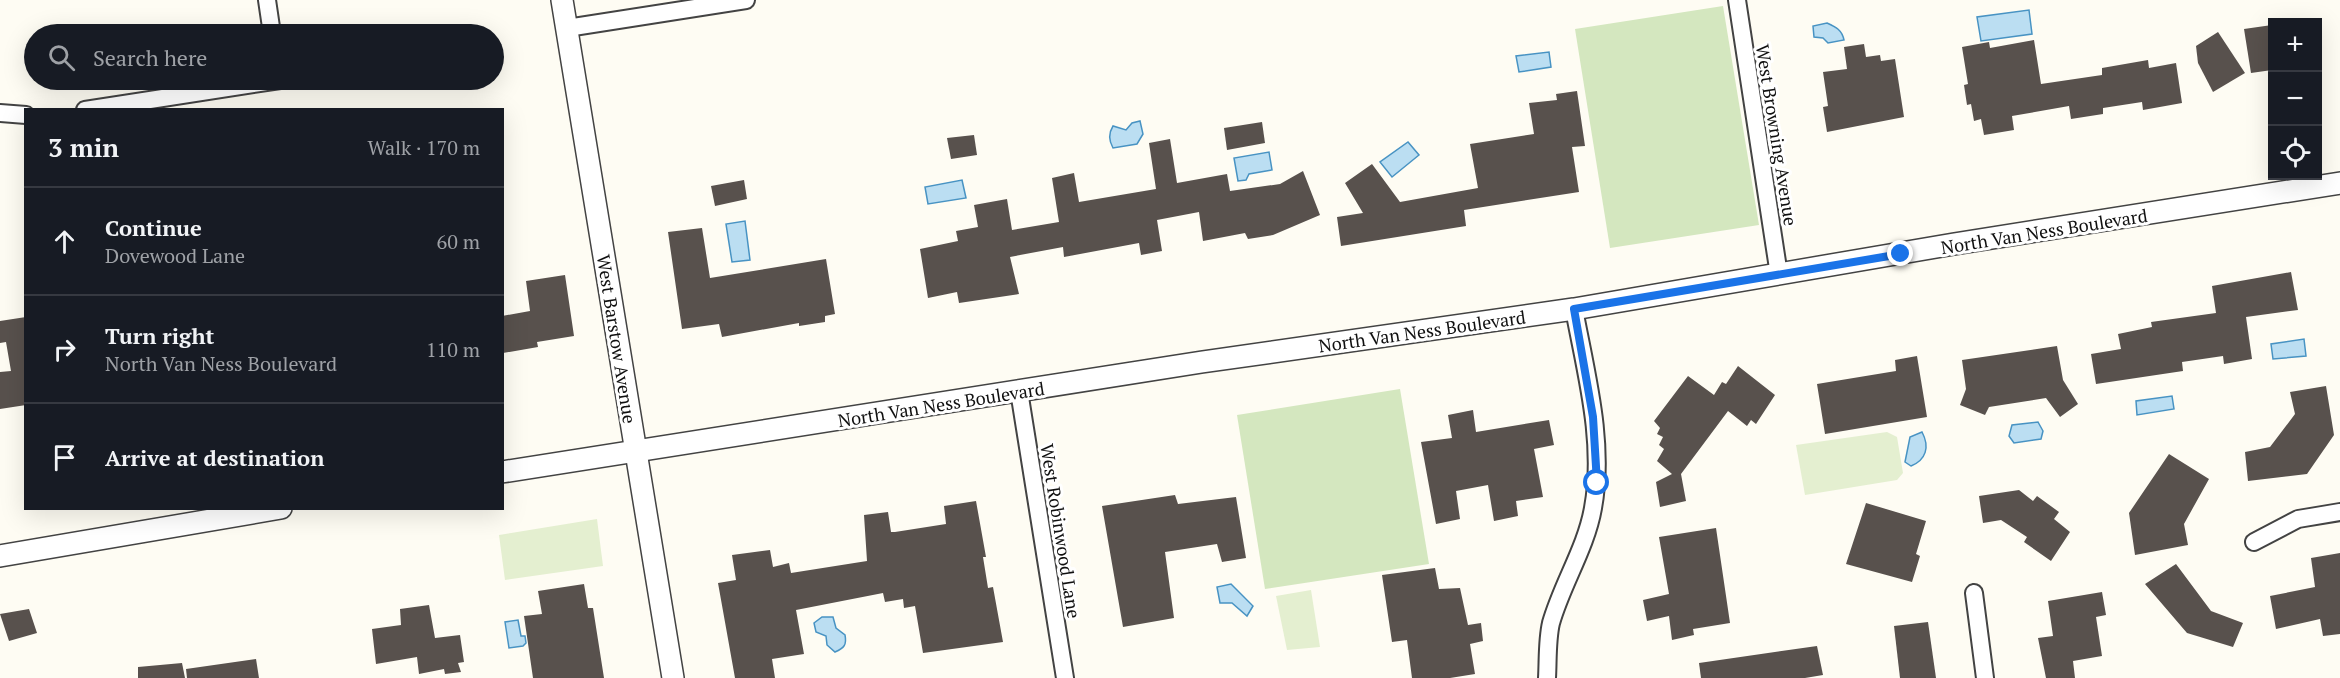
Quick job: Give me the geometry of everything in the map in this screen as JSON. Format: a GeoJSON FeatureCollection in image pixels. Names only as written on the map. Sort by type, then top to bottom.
{"type":"FeatureCollection","features":[{"type":"Feature","properties":{"kind":"street"},"geometry":{"type":"LineString","coordinates":[[267,0],[271,24]]}},
{"type":"Feature","properties":{"kind":"street","name":"West Barstow Avenue"},"geometry":{"type":"LineString","coordinates":[[562,0],[673,678]]}},
{"type":"Feature","properties":{"kind":"street"},"geometry":{"type":"LineString","coordinates":[[567,28],[746,0]]}},
{"type":"Feature","properties":{"kind":"street","name":"West Browning Avenue"},"geometry":{"type":"LineString","coordinates":[[1737,0],[1779,275]]}},
{"type":"Feature","properties":{"kind":"street"},"geometry":{"type":"LineString","coordinates":[[98,108],[215,90]]}},
{"type":"Feature","properties":{"kind":"street"},"geometry":{"type":"LineString","coordinates":[[0,113],[24,115]]}},
{"type":"Feature","properties":{"kind":"street","name":"North Van Ness Boulevard"},"geometry":{"type":"LineString","coordinates":[[504,472],[778,431],[1019,391],[1574,309],[2340,183]]}},
{"type":"Feature","properties":{"kind":"street"},"geometry":{"type":"LineString","coordinates":[[1547,678],[1551,625],[1593,511],[1597,483],[1593,417],[1574,309]]}},
{"type":"Feature","properties":{"kind":"street","name":"West Robinwood Lane"},"geometry":{"type":"LineString","coordinates":[[1019,391],[1065,678]]}},
{"type":"Feature","properties":{"kind":"street"},"geometry":{"type":"LineString","coordinates":[[0,556],[269,510]]}},
{"type":"Feature","properties":{"kind":"street"},"geometry":{"type":"LineString","coordinates":[[2254,542],[2298,519],[2340,512]]}},
{"type":"Feature","properties":{"kind":"street"},"geometry":{"type":"LineString","coordinates":[[1974,593],[1985,678]]}},
{"type":"Feature","properties":{"kind":"green space"},"geometry":{"type":"Polygon","coordinates":[[[1723,6],[1759,225],[1610,248],[1575,29],[1723,6]]]}},
{"type":"Feature","properties":{"kind":"green space"},"geometry":{"type":"Polygon","coordinates":[[[1400,389],[1429,564],[1265,589],[1237,415],[1400,389]]]}},
{"type":"Feature","properties":{"kind":"green space"},"geometry":{"type":"Polygon","coordinates":[[[1887,432],[1897,437],[1903,473],[1897,480],[1805,495],[1796,445],[1887,432]]]}},
{"type":"Feature","properties":{"kind":"green space"},"geometry":{"type":"Polygon","coordinates":[[[597,519],[603,566],[505,580],[499,535],[597,519]]]}},
{"type":"Feature","properties":{"kind":"green space"},"geometry":{"type":"Polygon","coordinates":[[[1311,590],[1320,647],[1287,650],[1276,596],[1311,590]]]}},
{"type":"Feature","properties":{"kind":"water"},"geometry":{"type":"Polygon","coordinates":[[[2029,10],[2032,34],[1981,41],[1977,17],[2029,10]]]}},
{"type":"Feature","properties":{"kind":"water"},"geometry":{"type":"Polygon","coordinates":[[[1827,23],[1838,29],[1844,40],[1828,43],[1823,38],[1814,37],[1813,26],[1827,23]]]}},
{"type":"Feature","properties":{"kind":"water"},"geometry":{"type":"Polygon","coordinates":[[[1549,52],[1551,67],[1519,72],[1516,56],[1549,52]]]}},
{"type":"Feature","properties":{"kind":"water"},"geometry":{"type":"Polygon","coordinates":[[[1140,121],[1143,134],[1137,144],[1113,148],[1110,132],[1113,126],[1126,130],[1132,123],[1140,121]]]}},
{"type":"Feature","properties":{"kind":"water"},"geometry":{"type":"Polygon","coordinates":[[[1408,142],[1419,155],[1392,177],[1380,162],[1408,142]]]}},
{"type":"Feature","properties":{"kind":"water"},"geometry":{"type":"Polygon","coordinates":[[[1269,152],[1272,170],[1249,174],[1246,180],[1238,181],[1234,158],[1269,152]]]}},
{"type":"Feature","properties":{"kind":"water"},"geometry":{"type":"Polygon","coordinates":[[[962,180],[966,198],[928,204],[925,187],[962,180]]]}},
{"type":"Feature","properties":{"kind":"water"},"geometry":{"type":"Polygon","coordinates":[[[745,221],[750,260],[732,262],[726,224],[745,221]]]}},
{"type":"Feature","properties":{"kind":"water"},"geometry":{"type":"Polygon","coordinates":[[[2304,339],[2306,356],[2273,359],[2271,344],[2304,339]]]}},
{"type":"Feature","properties":{"kind":"water"},"geometry":{"type":"Polygon","coordinates":[[[2172,396],[2174,409],[2137,415],[2136,401],[2172,396]]]}},
{"type":"Feature","properties":{"kind":"water"},"geometry":{"type":"Polygon","coordinates":[[[2038,422],[2043,431],[2041,439],[2014,443],[2009,436],[2012,425],[2038,422]]]}},
{"type":"Feature","properties":{"kind":"water"},"geometry":{"type":"Polygon","coordinates":[[[1922,432],[1926,443],[1925,452],[1920,460],[1911,466],[1905,462],[1910,437],[1922,432]]]}},
{"type":"Feature","properties":{"kind":"water"},"geometry":{"type":"Polygon","coordinates":[[[1231,584],[1253,606],[1247,616],[1232,603],[1220,603],[1217,587],[1231,584]]]}},
{"type":"Feature","properties":{"kind":"water"},"geometry":{"type":"Polygon","coordinates":[[[822,617],[833,617],[836,628],[845,635],[844,646],[835,652],[827,645],[826,636],[816,632],[814,623],[822,617]]]}},
{"type":"Feature","properties":{"kind":"water"},"geometry":{"type":"Polygon","coordinates":[[[518,620],[521,636],[525,636],[526,643],[523,646],[509,648],[505,622],[518,620]]]}},
{"type":"Feature","properties":{"kind":"building"},"geometry":{"type":"Polygon","coordinates":[[[2268,26],[2268,71],[2251,73],[2244,29],[2268,26]]]}},
{"type":"Feature","properties":{"kind":"building"},"geometry":{"type":"Polygon","coordinates":[[[2218,32],[2245,73],[2213,92],[2198,63],[2196,46],[2218,32]]]}},
{"type":"Feature","properties":{"kind":"building"},"geometry":{"type":"Polygon","coordinates":[[[2034,40],[2041,84],[2102,75],[2102,68],[2148,60],[2149,68],[2176,63],[2182,103],[2143,110],[2142,102],[2103,108],[2103,114],[2071,119],[2069,106],[2012,116],[2014,130],[1984,135],[1981,119],[1974,121],[1971,104],[1967,105],[1964,85],[1968,84],[1962,47],[1989,42],[1990,48],[2034,40]]]}},
{"type":"Feature","properties":{"kind":"building"},"geometry":{"type":"Polygon","coordinates":[[[1864,44],[1866,57],[1880,55],[1881,61],[1895,59],[1904,117],[1827,132],[1823,107],[1828,106],[1823,72],[1847,69],[1844,47],[1864,44]]]}},
{"type":"Feature","properties":{"kind":"building"},"geometry":{"type":"Polygon","coordinates":[[[1577,91],[1585,146],[1572,147],[1579,192],[1464,210],[1466,226],[1341,246],[1337,217],[1363,213],[1345,183],[1372,164],[1400,202],[1478,188],[1470,144],[1534,134],[1529,103],[1557,100],[1556,94],[1577,91]]]}},
{"type":"Feature","properties":{"kind":"building"},"geometry":{"type":"Polygon","coordinates":[[[1262,122],[1265,143],[1227,150],[1224,128],[1262,122]]]}},
{"type":"Feature","properties":{"kind":"building"},"geometry":{"type":"Polygon","coordinates":[[[974,135],[977,155],[951,159],[947,138],[974,135]]]}},
{"type":"Feature","properties":{"kind":"building"},"geometry":{"type":"Polygon","coordinates":[[[1170,139],[1177,183],[1227,174],[1230,191],[1280,184],[1303,171],[1320,215],[1273,235],[1248,239],[1245,233],[1203,241],[1199,212],[1157,220],[1162,251],[1141,255],[1139,243],[1064,257],[1063,247],[1010,257],[1019,294],[959,303],[957,292],[928,298],[920,249],[958,241],[956,231],[978,227],[974,205],[1007,199],[1012,230],[1059,222],[1052,178],[1074,173],[1079,202],[1156,189],[1149,143],[1170,139]]]}},
{"type":"Feature","properties":{"kind":"building"},"geometry":{"type":"Polygon","coordinates":[[[744,180],[747,199],[715,206],[711,186],[744,180]]]}},
{"type":"Feature","properties":{"kind":"building"},"geometry":{"type":"Polygon","coordinates":[[[702,228],[710,278],[826,259],[835,314],[825,316],[825,322],[799,326],[799,323],[722,337],[719,324],[682,329],[668,232],[702,228]]]}},
{"type":"Feature","properties":{"kind":"building"},"geometry":{"type":"Polygon","coordinates":[[[2291,272],[2298,310],[2246,317],[2252,359],[2224,364],[2223,356],[2182,362],[2183,371],[2096,384],[2091,354],[2121,349],[2118,334],[2152,327],[2151,322],[2216,313],[2212,286],[2291,272]]]}},
{"type":"Feature","properties":{"kind":"building"},"geometry":{"type":"Polygon","coordinates":[[[565,275],[574,336],[537,342],[538,347],[504,353],[504,316],[530,311],[526,281],[565,275]]]}},
{"type":"Feature","properties":{"kind":"building"},"geometry":{"type":"Polygon","coordinates":[[[24,317],[24,405],[0,409],[0,372],[11,371],[6,342],[0,343],[0,321],[24,317]]]}},
{"type":"Feature","properties":{"kind":"building"},"geometry":{"type":"Polygon","coordinates":[[[2057,346],[2063,380],[2078,404],[2060,417],[2046,398],[1989,407],[1985,415],[1960,405],[1966,389],[1962,360],[2057,346]]]}},
{"type":"Feature","properties":{"kind":"building"},"geometry":{"type":"Polygon","coordinates":[[[1917,356],[1927,417],[1825,434],[1817,384],[1896,371],[1895,360],[1917,356]]]}},
{"type":"Feature","properties":{"kind":"building"},"geometry":{"type":"Polygon","coordinates":[[[1738,366],[1775,395],[1756,424],[1751,420],[1747,426],[1728,411],[1681,474],[1686,501],[1660,507],[1656,482],[1672,474],[1657,461],[1664,449],[1659,445],[1663,437],[1657,434],[1660,428],[1654,421],[1688,376],[1714,395],[1722,382],[1726,384],[1738,366]]]}},
{"type":"Feature","properties":{"kind":"building"},"geometry":{"type":"Polygon","coordinates":[[[2326,386],[2334,435],[2307,474],[2248,481],[2245,452],[2270,447],[2295,414],[2290,392],[2326,386]]]}},
{"type":"Feature","properties":{"kind":"building"},"geometry":{"type":"Polygon","coordinates":[[[1473,410],[1476,432],[1549,420],[1554,445],[1534,449],[1543,497],[1516,501],[1518,516],[1494,521],[1488,485],[1456,491],[1460,519],[1436,524],[1421,442],[1452,438],[1448,415],[1473,410]]]}},
{"type":"Feature","properties":{"kind":"building"},"geometry":{"type":"Polygon","coordinates":[[[2169,454],[2209,479],[2184,524],[2188,545],[2135,555],[2129,513],[2169,454]]]}},
{"type":"Feature","properties":{"kind":"building"},"geometry":{"type":"Polygon","coordinates":[[[2019,490],[2033,501],[2037,496],[2059,512],[2054,519],[2070,532],[2051,561],[2024,542],[2027,537],[2001,520],[1983,523],[1979,496],[2019,490]]]}},
{"type":"Feature","properties":{"kind":"building"},"geometry":{"type":"Polygon","coordinates":[[[1175,495],[1178,504],[1236,497],[1246,558],[1222,562],[1217,544],[1165,552],[1174,618],[1123,627],[1102,506],[1175,495]]]}},
{"type":"Feature","properties":{"kind":"building"},"geometry":{"type":"Polygon","coordinates":[[[976,501],[986,557],[983,557],[988,588],[993,587],[1003,642],[923,653],[915,606],[904,608],[903,599],[885,602],[883,593],[796,610],[804,654],[772,659],[775,678],[735,678],[718,583],[736,580],[732,555],[770,550],[773,567],[789,563],[791,573],[867,561],[864,515],[888,512],[891,532],[895,532],[946,524],[944,506],[976,501]]]}},
{"type":"Feature","properties":{"kind":"building"},"geometry":{"type":"Polygon","coordinates":[[[1866,503],[1926,521],[1916,554],[1920,556],[1912,582],[1846,564],[1866,503]]]}},
{"type":"Feature","properties":{"kind":"building"},"geometry":{"type":"Polygon","coordinates":[[[1716,528],[1730,623],[1693,629],[1694,635],[1672,640],[1669,616],[1647,621],[1643,600],[1669,594],[1659,537],[1716,528]]]}},
{"type":"Feature","properties":{"kind":"building"},"geometry":{"type":"Polygon","coordinates":[[[2340,553],[2340,634],[2323,636],[2320,619],[2276,629],[2270,596],[2315,587],[2311,558],[2340,553]]]}},
{"type":"Feature","properties":{"kind":"building"},"geometry":{"type":"Polygon","coordinates":[[[2176,564],[2211,611],[2243,623],[2233,647],[2187,633],[2145,584],[2176,564]]]}},
{"type":"Feature","properties":{"kind":"building"},"geometry":{"type":"Polygon","coordinates":[[[1435,568],[1439,589],[1460,588],[1468,625],[1481,623],[1483,641],[1470,644],[1475,674],[1450,678],[1412,678],[1407,640],[1392,642],[1382,575],[1435,568]]]}},
{"type":"Feature","properties":{"kind":"building"},"geometry":{"type":"Polygon","coordinates":[[[584,584],[588,608],[593,608],[604,678],[533,678],[524,616],[542,614],[538,591],[584,584]]]}},
{"type":"Feature","properties":{"kind":"building"},"geometry":{"type":"Polygon","coordinates":[[[2102,592],[2106,615],[2096,617],[2102,656],[2073,661],[2075,678],[2046,678],[2038,638],[2053,636],[2048,601],[2102,592]]]}},
{"type":"Feature","properties":{"kind":"building"},"geometry":{"type":"Polygon","coordinates":[[[429,605],[435,638],[460,635],[464,662],[458,663],[461,672],[445,674],[444,669],[419,674],[417,657],[376,664],[372,629],[401,625],[400,609],[429,605]]]}},
{"type":"Feature","properties":{"kind":"building"},"geometry":{"type":"Polygon","coordinates":[[[29,609],[37,633],[9,641],[0,614],[29,609]]]}},
{"type":"Feature","properties":{"kind":"building"},"geometry":{"type":"Polygon","coordinates":[[[1928,622],[1936,678],[1900,678],[1894,626],[1928,622]]]}},
{"type":"Feature","properties":{"kind":"building"},"geometry":{"type":"Polygon","coordinates":[[[1817,646],[1823,675],[1805,678],[1701,678],[1699,663],[1817,646]]]}},
{"type":"Feature","properties":{"kind":"building"},"geometry":{"type":"Polygon","coordinates":[[[256,659],[259,678],[187,678],[186,669],[256,659]]]}},
{"type":"Feature","properties":{"kind":"building"},"geometry":{"type":"Polygon","coordinates":[[[182,663],[185,678],[138,678],[138,667],[182,663]]]}},
{"type":"Feature","properties":{"kind":"route"},"geometry":{"type":"LineString","coordinates":[[1597,483],[1597,453],[1593,417],[1574,309],[1901,254]]}}]}
